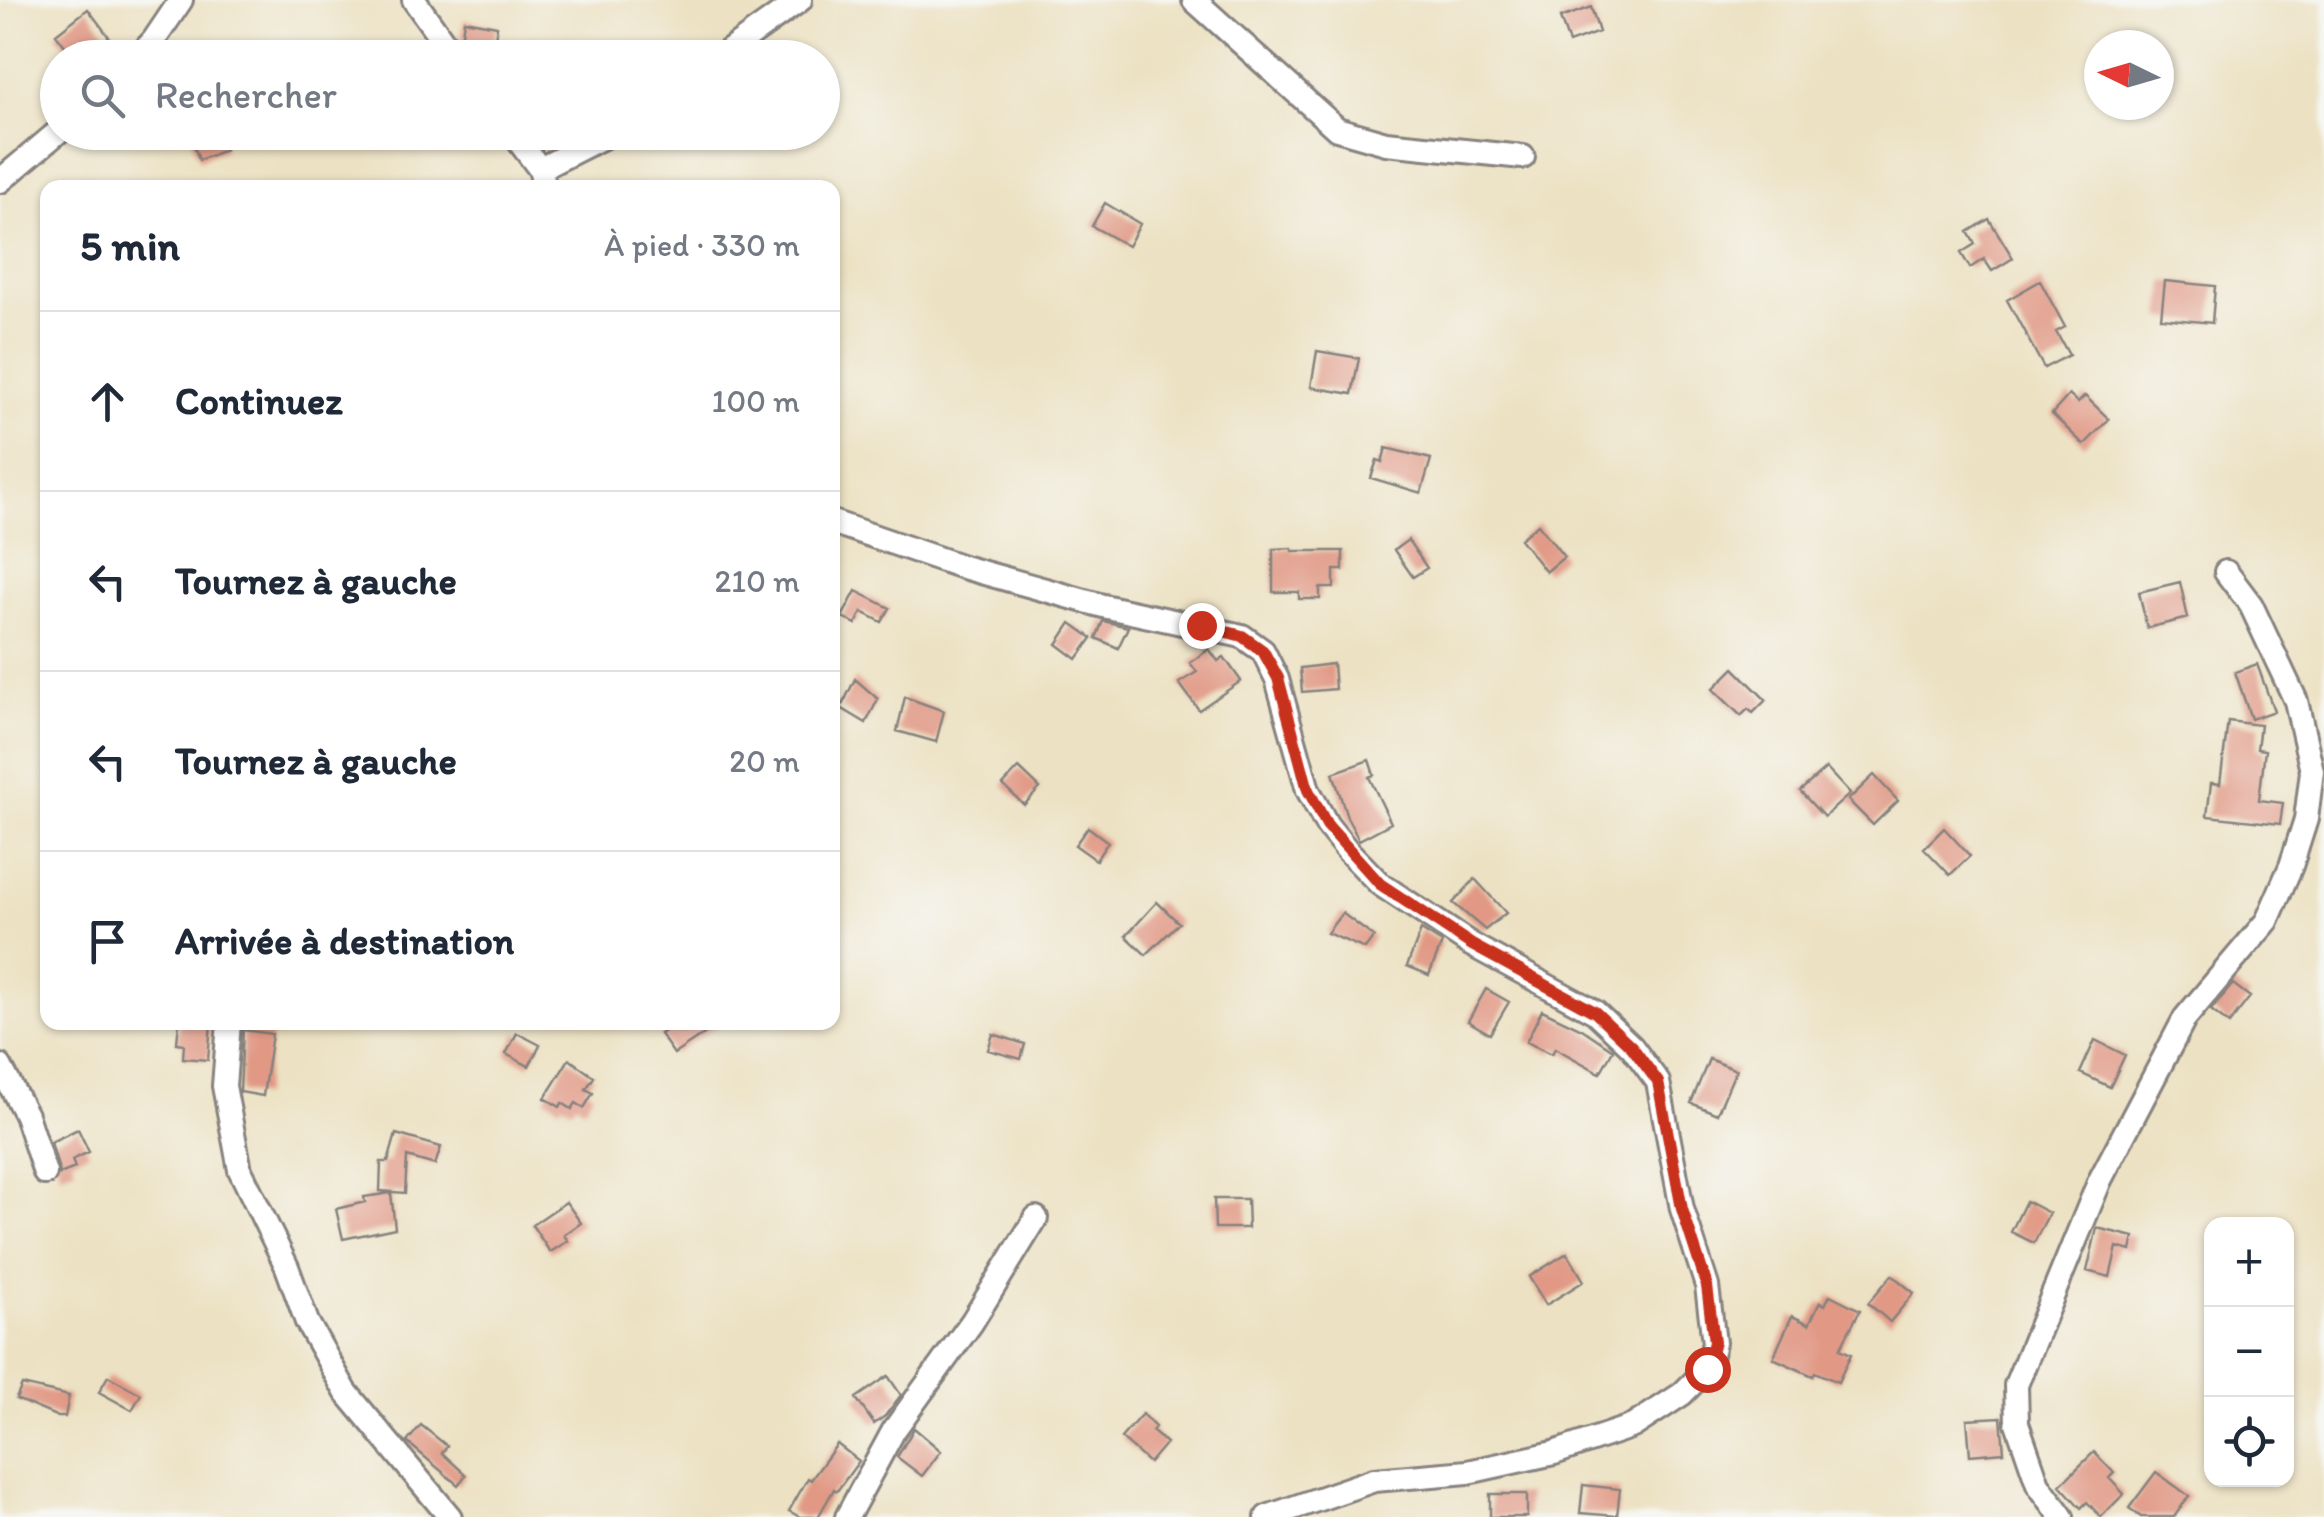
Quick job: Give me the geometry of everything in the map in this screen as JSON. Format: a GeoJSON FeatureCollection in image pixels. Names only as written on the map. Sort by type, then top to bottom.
{"type":"FeatureCollection","features":[{"type":"Feature","properties":{"kind":"street"},"geometry":{"type":"LineString","coordinates":[[154,40],[181,0]]}},
{"type":"Feature","properties":{"kind":"street"},"geometry":{"type":"LineString","coordinates":[[414,0],[442,40]]}},
{"type":"Feature","properties":{"kind":"street"},"geometry":{"type":"LineString","coordinates":[[743,40],[800,0]]}},
{"type":"Feature","properties":{"kind":"street"},"geometry":{"type":"LineString","coordinates":[[1194,0],[1337,129],[1386,143],[1523,157]]}},
{"type":"Feature","properties":{"kind":"street"},"geometry":{"type":"LineString","coordinates":[[0,181],[40,147]]}},
{"type":"Feature","properties":{"kind":"street"},"geometry":{"type":"LineString","coordinates":[[524,150],[543,178],[585,150]]}},
{"type":"Feature","properties":{"kind":"street"},"geometry":{"type":"LineString","coordinates":[[840,525],[962,567],[1242,636],[1263,651],[1278,678],[1308,790],[1327,825],[1348,851],[1380,884],[1472,945],[1595,1012],[1632,1047],[1658,1082],[1682,1209],[1707,1286],[1714,1342],[1707,1369],[1682,1394],[1633,1426],[1554,1454],[1468,1472],[1374,1480],[1267,1517]]}},
{"type":"Feature","properties":{"kind":"street"},"geometry":{"type":"LineString","coordinates":[[2062,1517],[2038,1484],[2017,1424],[2016,1385],[2100,1180],[2185,1018],[2267,921],[2306,819],[2312,771],[2296,701],[2251,605],[2226,572]]}},
{"type":"Feature","properties":{"kind":"street"},"geometry":{"type":"LineString","coordinates":[[228,1030],[224,1086],[240,1170],[287,1267],[307,1322],[346,1392],[450,1517]]}},
{"type":"Feature","properties":{"kind":"street"},"geometry":{"type":"LineString","coordinates":[[0,1066],[26,1115],[45,1172]]}},
{"type":"Feature","properties":{"kind":"street"},"geometry":{"type":"LineString","coordinates":[[847,1517],[894,1430],[972,1322],[1036,1218]]}},
{"type":"Feature","properties":{"kind":"building"},"geometry":{"type":"Polygon","coordinates":[[[1591,7],[1599,32],[1569,43],[1560,18],[1591,7]]]}},
{"type":"Feature","properties":{"kind":"building"},"geometry":{"type":"Polygon","coordinates":[[[88,9],[109,37],[60,40],[56,34],[88,9]]]}},
{"type":"Feature","properties":{"kind":"building"},"geometry":{"type":"Polygon","coordinates":[[[464,20],[497,26],[495,40],[461,40],[464,20]]]}},
{"type":"Feature","properties":{"kind":"building"},"geometry":{"type":"Polygon","coordinates":[[[195,150],[225,150],[199,160],[195,150]]]}},
{"type":"Feature","properties":{"kind":"building"},"geometry":{"type":"Polygon","coordinates":[[[1105,203],[1140,224],[1128,246],[1092,226],[1105,203]]]}},
{"type":"Feature","properties":{"kind":"building"},"geometry":{"type":"Polygon","coordinates":[[[1989,219],[2013,258],[1992,271],[1984,259],[1970,268],[1961,253],[1975,244],[1968,232],[1989,219]]]}},
{"type":"Feature","properties":{"kind":"building"},"geometry":{"type":"Polygon","coordinates":[[[2040,281],[2065,327],[2056,332],[2069,355],[2044,368],[2007,300],[2040,281]]]}},
{"type":"Feature","properties":{"kind":"building"},"geometry":{"type":"Polygon","coordinates":[[[2165,281],[2215,286],[2212,323],[2161,318],[2165,281]]]}},
{"type":"Feature","properties":{"kind":"building"},"geometry":{"type":"Polygon","coordinates":[[[1317,351],[1359,358],[1352,394],[1311,387],[1317,351]]]}},
{"type":"Feature","properties":{"kind":"building"},"geometry":{"type":"Polygon","coordinates":[[[2069,395],[2078,403],[2085,396],[2109,419],[2084,445],[2052,414],[2069,395]]]}},
{"type":"Feature","properties":{"kind":"building"},"geometry":{"type":"Polygon","coordinates":[[[1386,448],[1431,459],[1421,493],[1371,478],[1386,448]]]}},
{"type":"Feature","properties":{"kind":"building"},"geometry":{"type":"Polygon","coordinates":[[[1538,524],[1564,557],[1546,572],[1520,539],[1538,524]]]}},
{"type":"Feature","properties":{"kind":"building"},"geometry":{"type":"Polygon","coordinates":[[[1408,540],[1427,568],[1413,577],[1394,550],[1408,540]]]}},
{"type":"Feature","properties":{"kind":"building"},"geometry":{"type":"Polygon","coordinates":[[[1273,549],[1343,551],[1343,570],[1334,570],[1334,588],[1320,588],[1320,599],[1299,599],[1299,592],[1273,592],[1273,549]]]}},
{"type":"Feature","properties":{"kind":"building"},"geometry":{"type":"Polygon","coordinates":[[[2180,582],[2188,618],[2147,628],[2139,592],[2180,582]]]}},
{"type":"Feature","properties":{"kind":"building"},"geometry":{"type":"Polygon","coordinates":[[[856,591],[890,608],[882,622],[862,612],[856,624],[842,617],[856,591]]]}},
{"type":"Feature","properties":{"kind":"building"},"geometry":{"type":"Polygon","coordinates":[[[1103,621],[1128,627],[1118,648],[1096,638],[1103,621]]]}},
{"type":"Feature","properties":{"kind":"building"},"geometry":{"type":"Polygon","coordinates":[[[1071,623],[1092,638],[1077,659],[1057,644],[1071,623]]]}},
{"type":"Feature","properties":{"kind":"building"},"geometry":{"type":"Polygon","coordinates":[[[1209,649],[1218,661],[1224,657],[1241,681],[1199,710],[1179,683],[1197,672],[1190,663],[1209,649]]]}},
{"type":"Feature","properties":{"kind":"building"},"geometry":{"type":"Polygon","coordinates":[[[1333,664],[1335,689],[1302,692],[1300,668],[1333,664]]]}},
{"type":"Feature","properties":{"kind":"building"},"geometry":{"type":"Polygon","coordinates":[[[2257,664],[2274,711],[2251,719],[2235,672],[2257,664]]]}},
{"type":"Feature","properties":{"kind":"building"},"geometry":{"type":"Polygon","coordinates":[[[1734,668],[1766,700],[1753,713],[1748,709],[1741,716],[1713,689],[1734,668]]]}},
{"type":"Feature","properties":{"kind":"building"},"geometry":{"type":"Polygon","coordinates":[[[855,679],[878,699],[866,723],[841,708],[855,679]]]}},
{"type":"Feature","properties":{"kind":"building"},"geometry":{"type":"Polygon","coordinates":[[[905,697],[944,711],[936,742],[897,731],[905,697]]]}},
{"type":"Feature","properties":{"kind":"building"},"geometry":{"type":"Polygon","coordinates":[[[2228,721],[2260,725],[2257,749],[2265,750],[2259,800],[2283,803],[2280,824],[2207,816],[2211,783],[2220,784],[2228,721]]]}},
{"type":"Feature","properties":{"kind":"building"},"geometry":{"type":"Polygon","coordinates":[[[1369,760],[1374,775],[1369,777],[1391,823],[1359,840],[1333,773],[1369,760]]]}},
{"type":"Feature","properties":{"kind":"building"},"geometry":{"type":"Polygon","coordinates":[[[1019,768],[1040,788],[1024,805],[1003,785],[1019,768]]]}},
{"type":"Feature","properties":{"kind":"building"},"geometry":{"type":"Polygon","coordinates":[[[1826,768],[1850,794],[1824,817],[1800,791],[1826,768]]]}},
{"type":"Feature","properties":{"kind":"building"},"geometry":{"type":"Polygon","coordinates":[[[1874,775],[1898,801],[1873,825],[1848,800],[1874,775]]]}},
{"type":"Feature","properties":{"kind":"building"},"geometry":{"type":"Polygon","coordinates":[[[1088,827],[1108,842],[1096,860],[1075,845],[1088,827]]]}},
{"type":"Feature","properties":{"kind":"building"},"geometry":{"type":"Polygon","coordinates":[[[1944,828],[1970,856],[1950,875],[1924,848],[1944,828]]]}},
{"type":"Feature","properties":{"kind":"building"},"geometry":{"type":"Polygon","coordinates":[[[1475,879],[1506,913],[1485,930],[1453,903],[1475,879]]]}},
{"type":"Feature","properties":{"kind":"building"},"geometry":{"type":"Polygon","coordinates":[[[1157,902],[1179,923],[1146,955],[1126,936],[1157,902]]]}},
{"type":"Feature","properties":{"kind":"building"},"geometry":{"type":"Polygon","coordinates":[[[1342,913],[1374,937],[1365,949],[1327,933],[1342,913]]]}},
{"type":"Feature","properties":{"kind":"building"},"geometry":{"type":"Polygon","coordinates":[[[1421,930],[1442,943],[1429,975],[1407,966],[1421,930]]]}},
{"type":"Feature","properties":{"kind":"building"},"geometry":{"type":"Polygon","coordinates":[[[2233,984],[2250,997],[2229,1024],[2211,1010],[2233,984]]]}},
{"type":"Feature","properties":{"kind":"building"},"geometry":{"type":"Polygon","coordinates":[[[1486,989],[1509,1002],[1490,1034],[1468,1021],[1486,989]]]}},
{"type":"Feature","properties":{"kind":"building"},"geometry":{"type":"Polygon","coordinates":[[[1542,1010],[1582,1029],[1613,1050],[1600,1073],[1555,1048],[1552,1054],[1526,1042],[1542,1010]]]}},
{"type":"Feature","properties":{"kind":"building"},"geometry":{"type":"Polygon","coordinates":[[[178,1030],[210,1030],[208,1060],[183,1058],[184,1044],[177,1043],[178,1030]]]}},
{"type":"Feature","properties":{"kind":"building"},"geometry":{"type":"Polygon","coordinates":[[[243,1030],[272,1034],[263,1096],[240,1092],[243,1030]]]}},
{"type":"Feature","properties":{"kind":"building"},"geometry":{"type":"Polygon","coordinates":[[[666,1030],[710,1030],[674,1054],[660,1034],[666,1030]]]}},
{"type":"Feature","properties":{"kind":"building"},"geometry":{"type":"Polygon","coordinates":[[[517,1033],[540,1045],[529,1066],[506,1054],[517,1033]]]}},
{"type":"Feature","properties":{"kind":"building"},"geometry":{"type":"Polygon","coordinates":[[[993,1034],[1025,1044],[1021,1059],[988,1050],[993,1034]]]}},
{"type":"Feature","properties":{"kind":"building"},"geometry":{"type":"Polygon","coordinates":[[[2095,1040],[2125,1055],[2110,1087],[2080,1073],[2095,1040]]]}},
{"type":"Feature","properties":{"kind":"building"},"geometry":{"type":"Polygon","coordinates":[[[569,1059],[594,1077],[586,1089],[593,1093],[584,1108],[576,1103],[572,1109],[562,1103],[560,1107],[545,1098],[569,1059]]]}},
{"type":"Feature","properties":{"kind":"building"},"geometry":{"type":"Polygon","coordinates":[[[1709,1059],[1736,1070],[1717,1114],[1691,1103],[1709,1059]]]}},
{"type":"Feature","properties":{"kind":"building"},"geometry":{"type":"Polygon","coordinates":[[[78,1129],[89,1152],[72,1160],[75,1168],[60,1174],[51,1142],[78,1129]]]}},
{"type":"Feature","properties":{"kind":"building"},"geometry":{"type":"Polygon","coordinates":[[[396,1134],[441,1147],[435,1165],[407,1157],[405,1193],[380,1191],[381,1162],[388,1162],[396,1134]]]}},
{"type":"Feature","properties":{"kind":"building"},"geometry":{"type":"Polygon","coordinates":[[[391,1193],[395,1228],[343,1239],[336,1209],[365,1202],[364,1197],[391,1193]]]}},
{"type":"Feature","properties":{"kind":"building"},"geometry":{"type":"Polygon","coordinates":[[[1214,1199],[1247,1199],[1248,1228],[1215,1228],[1214,1199]]]}},
{"type":"Feature","properties":{"kind":"building"},"geometry":{"type":"Polygon","coordinates":[[[2026,1201],[2049,1213],[2034,1243],[2011,1232],[2026,1201]]]}},
{"type":"Feature","properties":{"kind":"building"},"geometry":{"type":"Polygon","coordinates":[[[566,1202],[581,1223],[564,1235],[568,1241],[550,1252],[532,1225],[566,1202]]]}},
{"type":"Feature","properties":{"kind":"building"},"geometry":{"type":"Polygon","coordinates":[[[2097,1228],[2134,1237],[2131,1251],[2117,1247],[2110,1277],[2087,1271],[2097,1228]]]}},
{"type":"Feature","properties":{"kind":"building"},"geometry":{"type":"Polygon","coordinates":[[[1567,1253],[1584,1281],[1546,1305],[1529,1277],[1567,1253]]]}},
{"type":"Feature","properties":{"kind":"building"},"geometry":{"type":"Polygon","coordinates":[[[1892,1275],[1914,1293],[1890,1322],[1868,1303],[1892,1275]]]}},
{"type":"Feature","properties":{"kind":"building"},"geometry":{"type":"Polygon","coordinates":[[[1830,1295],[1860,1310],[1840,1349],[1851,1354],[1838,1382],[1815,1372],[1813,1376],[1773,1358],[1792,1316],[1809,1324],[1820,1302],[1825,1305],[1830,1295]]]}},
{"type":"Feature","properties":{"kind":"building"},"geometry":{"type":"Polygon","coordinates":[[[108,1376],[141,1394],[132,1410],[99,1392],[108,1376]]]}},
{"type":"Feature","properties":{"kind":"building"},"geometry":{"type":"Polygon","coordinates":[[[888,1376],[901,1395],[874,1424],[856,1398],[888,1376]]]}},
{"type":"Feature","properties":{"kind":"building"},"geometry":{"type":"Polygon","coordinates":[[[22,1385],[69,1396],[65,1417],[16,1399],[22,1385]]]}},
{"type":"Feature","properties":{"kind":"building"},"geometry":{"type":"Polygon","coordinates":[[[1142,1414],[1155,1427],[1152,1431],[1166,1443],[1149,1463],[1121,1438],[1142,1414]]]}},
{"type":"Feature","properties":{"kind":"building"},"geometry":{"type":"Polygon","coordinates":[[[2001,1417],[2004,1452],[1970,1455],[1967,1419],[2001,1417]]]}},
{"type":"Feature","properties":{"kind":"building"},"geometry":{"type":"Polygon","coordinates":[[[421,1425],[447,1446],[442,1453],[466,1475],[458,1485],[407,1442],[421,1425]]]}},
{"type":"Feature","properties":{"kind":"building"},"geometry":{"type":"Polygon","coordinates":[[[914,1428],[941,1451],[922,1476],[897,1457],[914,1428]]]}},
{"type":"Feature","properties":{"kind":"building"},"geometry":{"type":"Polygon","coordinates":[[[837,1444],[859,1461],[837,1491],[834,1489],[818,1517],[800,1517],[789,1511],[808,1478],[811,1480],[837,1444]]]}},
{"type":"Feature","properties":{"kind":"building"},"geometry":{"type":"Polygon","coordinates":[[[2094,1452],[2114,1473],[2109,1478],[2124,1494],[2101,1517],[2087,1502],[2081,1508],[2060,1485],[2094,1452]]]}},
{"type":"Feature","properties":{"kind":"building"},"geometry":{"type":"Polygon","coordinates":[[[2156,1472],[2189,1496],[2174,1517],[2141,1517],[2129,1508],[2156,1472]]]}},
{"type":"Feature","properties":{"kind":"building"},"geometry":{"type":"Polygon","coordinates":[[[1583,1485],[1620,1489],[1617,1516],[1580,1513],[1583,1485]]]}},
{"type":"Feature","properties":{"kind":"building"},"geometry":{"type":"Polygon","coordinates":[[[1490,1494],[1527,1494],[1527,1517],[1490,1517],[1490,1494]]]}},
{"type":"Feature","properties":{"kind":"route"},"geometry":{"type":"LineString","coordinates":[[1201,625],[1242,636],[1263,651],[1278,678],[1308,790],[1327,825],[1380,884],[1472,945],[1595,1012],[1632,1047],[1658,1082],[1682,1209],[1707,1286],[1714,1342],[1707,1369]]}}]}
